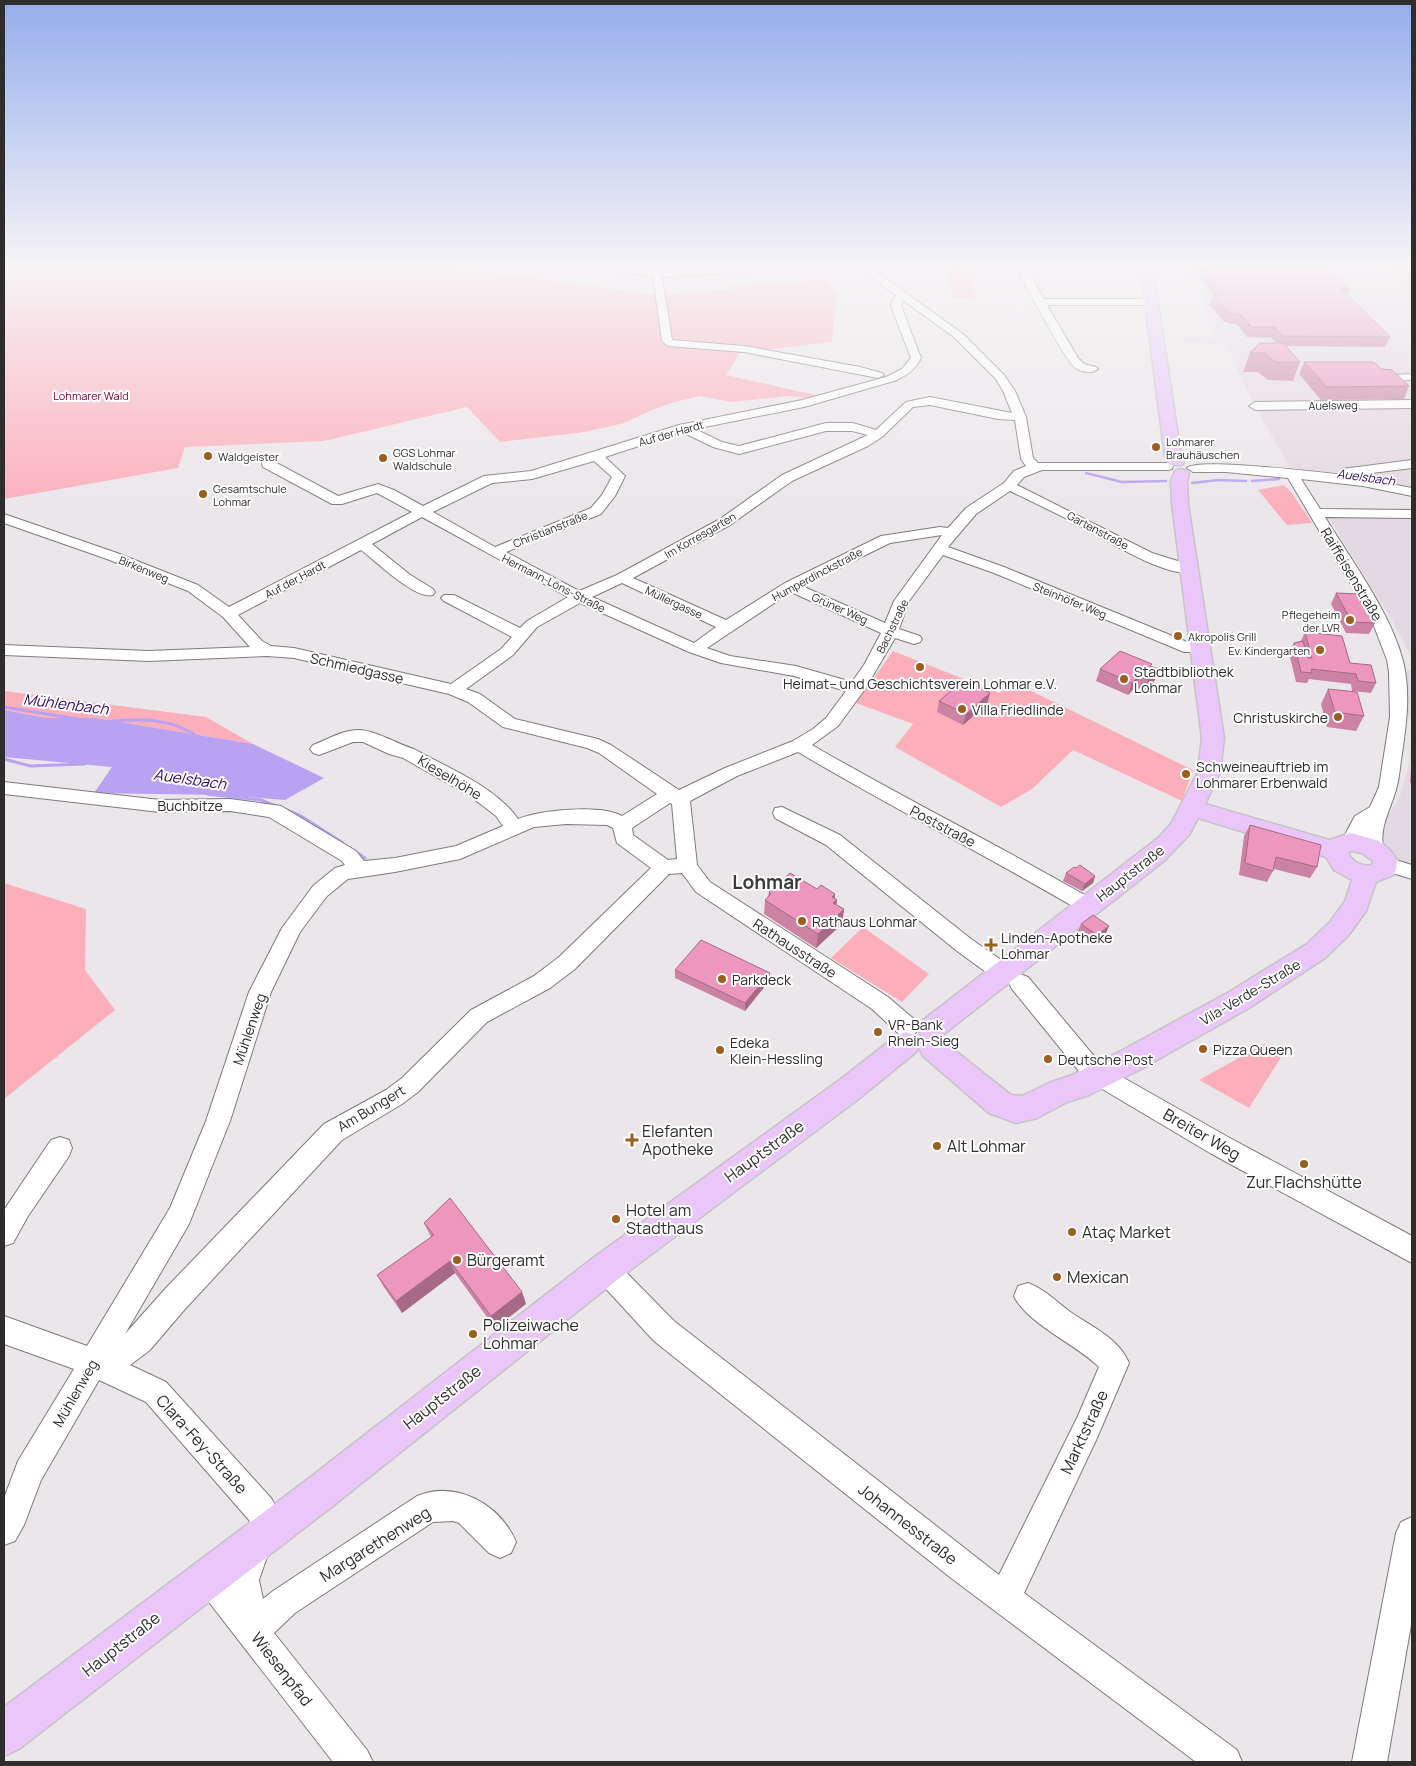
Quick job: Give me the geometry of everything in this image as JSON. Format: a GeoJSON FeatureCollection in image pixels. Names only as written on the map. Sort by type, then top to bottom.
{"type":"FeatureCollection","features":[{"type":"Feature","properties":{"kind":"main road","name":"Hauptstraße"},"geometry":{"type":"LineString","coordinates":[[5,1730],[264,1535],[605,1269],[919,1037],[1011,978],[1088,906],[1156,854],[1181,829],[1210,772],[1213,738],[1180,504],[1179,472],[1173,456],[1158,345]]}},
{"type":"Feature","properties":{"kind":"main road"},"geometry":{"type":"LineString","coordinates":[[1210,772],[1212,793],[1216,802],[1230,814],[1258,828]]}},
{"type":"Feature","properties":{"kind":"main road"},"geometry":{"type":"LineString","coordinates":[[1192,808],[1362,856]]}},
{"type":"Feature","properties":{"kind":"main road","name":"Vila-Verde-Straße"},"geometry":{"type":"LineString","coordinates":[[919,1037],[1000,1104],[1016,1110],[1026,1109],[1059,1092],[1100,1076],[1239,1000],[1316,951],[1339,929],[1357,904],[1364,884],[1362,856]]}},
{"type":"Feature","properties":{"kind":"street"},"geometry":{"type":"LineString","coordinates":[[692,345],[744,349],[878,375]]}},
{"type":"Feature","properties":{"kind":"street","name":"Auf der Hardt"},"geometry":{"type":"LineString","coordinates":[[228,614],[489,479],[532,475],[683,428],[804,403],[890,379],[902,374],[913,366],[916,358],[911,345]]}},
{"type":"Feature","properties":{"kind":"street"},"geometry":{"type":"LineString","coordinates":[[968,345],[1000,377],[1009,391],[1020,417],[1027,459],[1034,467],[1124,464],[1179,472],[1224,468],[1325,477],[1387,485],[1412,492]]}},
{"type":"Feature","properties":{"kind":"street"},"geometry":{"type":"LineString","coordinates":[[1064,345],[1073,360],[1080,367],[1092,369]]}},
{"type":"Feature","properties":{"kind":"street"},"geometry":{"type":"LineString","coordinates":[[1412,377],[1391,378],[1412,398]]}},
{"type":"Feature","properties":{"kind":"street","name":"Im Korresgarten"},"geometry":{"type":"LineString","coordinates":[[454,690],[495,661],[523,636],[532,624],[579,597],[622,578],[725,522],[787,478],[864,443],[896,419],[904,408],[918,402],[942,402],[998,415],[1020,417]]}},
{"type":"Feature","properties":{"kind":"street","name":"Auelsweg"},"geometry":{"type":"LineString","coordinates":[[1255,406],[1412,404]]}},
{"type":"Feature","properties":{"kind":"street"},"geometry":{"type":"LineString","coordinates":[[683,428],[710,442],[739,450],[826,427],[853,427],[878,434]]}},
{"type":"Feature","properties":{"kind":"street","name":"Christianstraße"},"geometry":{"type":"LineString","coordinates":[[494,552],[596,510],[608,496],[619,476],[596,456]]}},
{"type":"Feature","properties":{"kind":"street","name":"Hermann-Löns-Straße"},"geometry":{"type":"LineString","coordinates":[[268,464],[337,501],[378,488],[579,597],[695,649],[727,660],[796,671],[857,688]]}},
{"type":"Feature","properties":{"kind":"street"},"geometry":{"type":"LineString","coordinates":[[1325,477],[1330,474],[1412,464]]}},
{"type":"Feature","properties":{"kind":"street","name":"Bachstraße"},"geometry":{"type":"LineString","coordinates":[[622,825],[731,772],[799,745],[820,733],[832,722],[872,666],[902,602],[952,532],[971,511],[1009,486],[1019,474],[1034,467]]}},
{"type":"Feature","properties":{"kind":"street","name":"Raiffeisenstraße"},"geometry":{"type":"LineString","coordinates":[[1292,474],[1404,661],[1397,672],[1399,717],[1388,787],[1378,811],[1377,821],[1362,856]]}},
{"type":"Feature","properties":{"kind":"street","name":"Gartenstraße"},"geometry":{"type":"LineString","coordinates":[[1009,486],[1066,513],[1138,552],[1173,567],[1189,569]]}},
{"type":"Feature","properties":{"kind":"street","name":"Raiffeisenstraße"},"geometry":{"type":"LineString","coordinates":[[1316,513],[1412,514]]}},
{"type":"Feature","properties":{"kind":"street","name":"Birkenweg"},"geometry":{"type":"LineString","coordinates":[[4,518],[112,556],[193,588],[228,614],[256,644],[267,651]]}},
{"type":"Feature","properties":{"kind":"street","name":"Humperdinckstraße"},"geometry":{"type":"LineString","coordinates":[[695,649],[790,586],[886,539],[940,531],[952,532]]}},
{"type":"Feature","properties":{"kind":"street"},"geometry":{"type":"LineString","coordinates":[[363,544],[404,577],[428,592]]}},
{"type":"Feature","properties":{"kind":"street","name":"Steinhöfer Weg"},"geometry":{"type":"LineString","coordinates":[[939,549],[999,570],[1190,648],[1201,649]]}},
{"type":"Feature","properties":{"kind":"street","name":"Müllergasse"},"geometry":{"type":"LineString","coordinates":[[622,578],[727,626]]}},
{"type":"Feature","properties":{"kind":"street","name":"Grüner Weg"},"geometry":{"type":"LineString","coordinates":[[790,586],[890,631],[914,639]]}},
{"type":"Feature","properties":{"kind":"street"},"geometry":{"type":"LineString","coordinates":[[449,598],[523,636]]}},
{"type":"Feature","properties":{"kind":"street","name":"Schmiedgasse"},"geometry":{"type":"LineString","coordinates":[[4,650],[149,656],[267,651],[294,653],[454,690],[474,698],[509,723],[592,743],[605,749],[676,798]]}},
{"type":"Feature","properties":{"kind":"street","name":"Kieselhöhe"},"geometry":{"type":"LineString","coordinates":[[319,749],[352,737],[364,736],[395,751],[408,753],[477,792],[503,811],[514,827]]}},
{"type":"Feature","properties":{"kind":"street","name":"Poststraße"},"geometry":{"type":"LineString","coordinates":[[799,745],[884,795],[1021,867],[1088,906]]}},
{"type":"Feature","properties":{"kind":"street","name":"Buchbitze"},"geometry":{"type":"LineString","coordinates":[[4,788],[160,806],[230,806],[274,811],[349,856],[359,869]]}},
{"type":"Feature","properties":{"kind":"street"},"geometry":{"type":"LineString","coordinates":[[622,825],[624,838],[676,866],[676,798]]}},
{"type":"Feature","properties":{"kind":"street","name":"Breiter Weg"},"geometry":{"type":"LineString","coordinates":[[782,813],[833,840],[964,945],[1011,978],[1090,1068],[1100,1076],[1219,1145],[1412,1250]]}},
{"type":"Feature","properties":{"kind":"street","name":"Mühlenweg"},"geometry":{"type":"LineString","coordinates":[[4,1530],[13,1514],[29,1472],[180,1215],[218,1121],[260,992],[292,928],[320,891],[342,873],[396,865],[460,852],[514,827],[532,821],[566,817],[597,817],[612,819],[622,825]]}},
{"type":"Feature","properties":{"kind":"street"},"geometry":{"type":"LineString","coordinates":[[1362,856],[1412,872]]}},
{"type":"Feature","properties":{"kind":"street","name":"Rathausstraße"},"geometry":{"type":"LineString","coordinates":[[676,866],[695,878],[703,887],[775,936],[880,1003],[919,1037]]}},
{"type":"Feature","properties":{"kind":"street","name":"Am Bungert"},"geometry":{"type":"LineString","coordinates":[[92,1362],[125,1353],[140,1340],[175,1299],[333,1132],[394,1097],[410,1085],[479,1016],[542,982],[567,963],[676,866]]}},
{"type":"Feature","properties":{"kind":"street"},"geometry":{"type":"LineString","coordinates":[[4,1234],[19,1208],[60,1148]]}},
{"type":"Feature","properties":{"kind":"street","name":"Johannesstraße"},"geometry":{"type":"LineString","coordinates":[[605,1269],[664,1331],[1004,1599],[1225,1762]]}},
{"type":"Feature","properties":{"kind":"street","name":"Marktstraße"},"geometry":{"type":"LineString","coordinates":[[1004,1599],[1087,1428],[1115,1364],[1099,1347],[1060,1321],[1028,1296]]}},
{"type":"Feature","properties":{"kind":"street","name":"Clara-Fey-Straße"},"geometry":{"type":"LineString","coordinates":[[4,1330],[92,1362],[156,1392],[260,1509],[264,1535]]}},
{"type":"Feature","properties":{"kind":"street","name":"Margarethenweg"},"geometry":{"type":"LineString","coordinates":[[252,1631],[284,1602],[428,1507],[445,1504],[458,1506],[472,1513],[500,1542]]}},
{"type":"Feature","properties":{"kind":"street"},"geometry":{"type":"LineString","coordinates":[[1369,1762],[1412,1533]]}},
{"type":"Feature","properties":{"kind":"street"},"geometry":{"type":"LineString","coordinates":[[252,1631],[243,1580],[264,1535]]}},
{"type":"Feature","properties":{"kind":"street","name":"Wiesenpfad"},"geometry":{"type":"LineString","coordinates":[[209,1577],[355,1762]]}},
{"type":"Feature","properties":{"kind":"shaded area"},"geometry":{"type":"Polygon","coordinates":[[[1226,345],[1412,345],[1412,491],[1378,481],[1290,468],[1254,404],[1226,345]]]}},
{"type":"Feature","properties":{"kind":"shaded area"},"geometry":{"type":"Polygon","coordinates":[[[1327,515],[1412,515],[1412,658],[1390,617],[1327,515]]]}},
{"type":"Feature","properties":{"kind":"shaded area"},"geometry":{"type":"Polygon","coordinates":[[[1412,669],[1412,865],[1397,860],[1381,845],[1388,817],[1400,796],[1409,763],[1411,724],[1406,708],[1404,678],[1407,671],[1412,669]]]}},
{"type":"Feature","properties":{"kind":"green space","name":"Lohmarer Wald"},"geometry":{"type":"Polygon","coordinates":[[[4,345],[803,345],[740,353],[726,375],[820,396],[808,398],[787,396],[731,402],[700,396],[654,409],[624,423],[585,432],[500,442],[467,407],[324,441],[185,447],[178,468],[4,499],[4,345]]]}},
{"type":"Feature","properties":{"kind":"green space"},"geometry":{"type":"Polygon","coordinates":[[[1284,485],[1312,523],[1287,525],[1258,490],[1284,485]]]}},
{"type":"Feature","properties":{"kind":"green space"},"geometry":{"type":"Polygon","coordinates":[[[893,651],[999,693],[1015,683],[1193,770],[1182,801],[1073,750],[1032,789],[1001,807],[895,747],[913,724],[856,703],[893,651]]]}},
{"type":"Feature","properties":{"kind":"green space"},"geometry":{"type":"Polygon","coordinates":[[[4,691],[206,717],[253,744],[96,718],[46,718],[4,710],[4,691]]]}},
{"type":"Feature","properties":{"kind":"green space"},"geometry":{"type":"Polygon","coordinates":[[[4,883],[86,909],[85,970],[115,1010],[4,1099],[4,883]]]}},
{"type":"Feature","properties":{"kind":"green space"},"geometry":{"type":"Polygon","coordinates":[[[863,927],[929,974],[902,1002],[831,958],[863,927]]]}},
{"type":"Feature","properties":{"kind":"green space"},"geometry":{"type":"Polygon","coordinates":[[[1264,1044],[1283,1054],[1249,1108],[1199,1080],[1264,1044]]]}},
{"type":"Feature","properties":{"kind":"water"},"geometry":{"type":"Polygon","coordinates":[[[4,710],[46,718],[96,718],[253,744],[324,778],[285,800],[221,795],[94,793],[112,767],[4,757],[4,710]]]}},
{"type":"Feature","properties":{"kind":"building"},"geometry":{"type":"Polygon","coordinates":[[[1258,345],[1285,345],[1300,362],[1275,362],[1265,353],[1250,353],[1258,345]]]}},
{"type":"Feature","properties":{"kind":"building"},"geometry":{"type":"Polygon","coordinates":[[[1304,362],[1374,362],[1381,369],[1392,370],[1409,386],[1327,387],[1304,362]]]}},
{"type":"Feature","properties":{"kind":"building"},"geometry":{"type":"Polygon","coordinates":[[[1336,593],[1358,594],[1375,623],[1352,622],[1336,593]]]}},
{"type":"Feature","properties":{"kind":"building"},"geometry":{"type":"Polygon","coordinates":[[[1305,632],[1342,636],[1350,663],[1371,665],[1376,683],[1358,681],[1356,674],[1311,669],[1312,673],[1301,672],[1294,643],[1303,641],[1308,658],[1312,658],[1305,632]]]}},
{"type":"Feature","properties":{"kind":"building"},"geometry":{"type":"Polygon","coordinates":[[[1120,651],[1152,664],[1150,666],[1159,669],[1148,680],[1139,676],[1132,683],[1100,669],[1120,651]]]}},
{"type":"Feature","properties":{"kind":"building"},"geometry":{"type":"Polygon","coordinates":[[[963,681],[990,693],[966,714],[939,701],[963,681]]]}},
{"type":"Feature","properties":{"kind":"building"},"geometry":{"type":"Polygon","coordinates":[[[1328,689],[1357,692],[1364,716],[1335,712],[1328,689]]]}},
{"type":"Feature","properties":{"kind":"building"},"geometry":{"type":"Polygon","coordinates":[[[1250,825],[1321,845],[1317,867],[1276,857],[1273,871],[1245,863],[1250,825]]]}},
{"type":"Feature","properties":{"kind":"building"},"geometry":{"type":"Polygon","coordinates":[[[1080,865],[1095,876],[1085,884],[1066,873],[1080,865]]]}},
{"type":"Feature","properties":{"kind":"building"},"geometry":{"type":"Polygon","coordinates":[[[790,873],[817,889],[821,885],[835,894],[832,897],[837,900],[833,903],[844,909],[818,934],[765,900],[771,894],[769,892],[790,873]]]}},
{"type":"Feature","properties":{"kind":"building"},"geometry":{"type":"Polygon","coordinates":[[[1093,915],[1109,926],[1097,935],[1081,924],[1093,915]]]}},
{"type":"Feature","properties":{"kind":"building","name":"Parkdeck"},"geometry":{"type":"Polygon","coordinates":[[[701,940],[770,973],[745,1003],[675,970],[701,940]]]}},
{"type":"Feature","properties":{"kind":"building","name":"Bürgeramt"},"geometry":{"type":"Polygon","coordinates":[[[450,1198],[522,1292],[491,1316],[450,1261],[396,1301],[377,1275],[434,1235],[424,1223],[450,1198]]]}},
{"type":"Feature","properties":{"kind":"waterway","name":"Auelsbach"},"geometry":{"type":"LineString","coordinates":[[1086,473],[1122,482],[1166,481]]}},
{"type":"Feature","properties":{"kind":"waterway","name":"Auelsbach"},"geometry":{"type":"LineString","coordinates":[[1252,481],[1279,479]]}},
{"type":"Feature","properties":{"kind":"waterway","name":"Auelsbach"},"geometry":{"type":"LineString","coordinates":[[1192,483],[1218,480],[1246,481]]}},
{"type":"Feature","properties":{"kind":"waterway","name":"Mühlenbach"},"geometry":{"type":"LineString","coordinates":[[4,707],[78,719]]}},
{"type":"Feature","properties":{"kind":"waterway","name":"Mühlenbach"},"geometry":{"type":"LineString","coordinates":[[112,721],[157,721],[178,726],[198,737]]}},
{"type":"Feature","properties":{"kind":"waterway","name":"Auelsbach"},"geometry":{"type":"LineString","coordinates":[[4,759],[30,766],[85,764]]}},
{"type":"Feature","properties":{"kind":"waterway","name":"Auelsbach"},"geometry":{"type":"LineString","coordinates":[[207,794],[261,800],[278,807]]}},
{"type":"Feature","properties":{"kind":"waterway","name":"Auelsbach"},"geometry":{"type":"LineString","coordinates":[[287,810],[301,816],[343,843]]}},
{"type":"Feature","properties":{"kind":"waterway","name":"Auelsbach"},"geometry":{"type":"LineString","coordinates":[[353,850],[365,858]]}},
{"type":"Feature","properties":{"kind":"place","name":"Lohmarer Brauhäuschen"},"geometry":{"type":"Point","coordinates":[1156,447]}},
{"type":"Feature","properties":{"kind":"place","name":"Waldgeister"},"geometry":{"type":"Point","coordinates":[208,456]}},
{"type":"Feature","properties":{"kind":"place","name":"GGS Lohmar Waldschule"},"geometry":{"type":"Point","coordinates":[383,458]}},
{"type":"Feature","properties":{"kind":"place","name":"Gesamtschule Lohmar"},"geometry":{"type":"Point","coordinates":[203,494]}},
{"type":"Feature","properties":{"kind":"place","name":"Pflegeheim der LVR"},"geometry":{"type":"Point","coordinates":[1350,620]}},
{"type":"Feature","properties":{"kind":"place","name":"Akropolis Grill"},"geometry":{"type":"Point","coordinates":[1178,636]}},
{"type":"Feature","properties":{"kind":"place","name":"Ev. Kindergarten"},"geometry":{"type":"Point","coordinates":[1320,650]}},
{"type":"Feature","properties":{"kind":"place","name":"Heimat– und Geschichtsverein Lohmar e.V."},"geometry":{"type":"Point","coordinates":[920,667]}},
{"type":"Feature","properties":{"kind":"place","name":"Stadtbibliothek Lohmar"},"geometry":{"type":"Point","coordinates":[1124,679]}},
{"type":"Feature","properties":{"kind":"place","name":"Villa Friedlinde"},"geometry":{"type":"Point","coordinates":[962,709]}},
{"type":"Feature","properties":{"kind":"place","name":"Christuskirche"},"geometry":{"type":"Point","coordinates":[1338,717]}},
{"type":"Feature","properties":{"kind":"place","name":"Schweineauftrieb im Lohmarer Erbenwald"},"geometry":{"type":"Point","coordinates":[1186,774]}},
{"type":"Feature","properties":{"kind":"place","name":"Rathaus Lohmar"},"geometry":{"type":"Point","coordinates":[802,921]}},
{"type":"Feature","properties":{"kind":"place","name":"Linden-Apotheke Lohmar"},"geometry":{"type":"Point","coordinates":[991,945]}},
{"type":"Feature","properties":{"kind":"place","name":"Parkdeck"},"geometry":{"type":"Point","coordinates":[722,979]}},
{"type":"Feature","properties":{"kind":"place","name":"VR-Bank Rhein-Sieg"},"geometry":{"type":"Point","coordinates":[878,1032]}},
{"type":"Feature","properties":{"kind":"place","name":"Pizza Queen"},"geometry":{"type":"Point","coordinates":[1203,1049]}},
{"type":"Feature","properties":{"kind":"place","name":"Edeka Klein-Hessling"},"geometry":{"type":"Point","coordinates":[720,1050]}},
{"type":"Feature","properties":{"kind":"place","name":"Deutsche Post"},"geometry":{"type":"Point","coordinates":[1048,1059]}},
{"type":"Feature","properties":{"kind":"place","name":"Elefanten Apotheke"},"geometry":{"type":"Point","coordinates":[632,1140]}},
{"type":"Feature","properties":{"kind":"place","name":"Alt Lohmar"},"geometry":{"type":"Point","coordinates":[937,1146]}},
{"type":"Feature","properties":{"kind":"place","name":"Zur Flachshütte"},"geometry":{"type":"Point","coordinates":[1304,1164]}},
{"type":"Feature","properties":{"kind":"place","name":"Hotel am Stadthaus"},"geometry":{"type":"Point","coordinates":[616,1219]}},
{"type":"Feature","properties":{"kind":"place","name":"Ataç Market"},"geometry":{"type":"Point","coordinates":[1072,1232]}},
{"type":"Feature","properties":{"kind":"place","name":"Bürgeramt"},"geometry":{"type":"Point","coordinates":[457,1260]}},
{"type":"Feature","properties":{"kind":"place","name":"Mexican"},"geometry":{"type":"Point","coordinates":[1057,1277]}},
{"type":"Feature","properties":{"kind":"place","name":"Polizeiwache Lohmar"},"geometry":{"type":"Point","coordinates":[473,1334]}},
{"type":"Feature","properties":{"kind":"district","name":"Lohmar"},"geometry":{"type":"Point","coordinates":[767,882]}}]}
